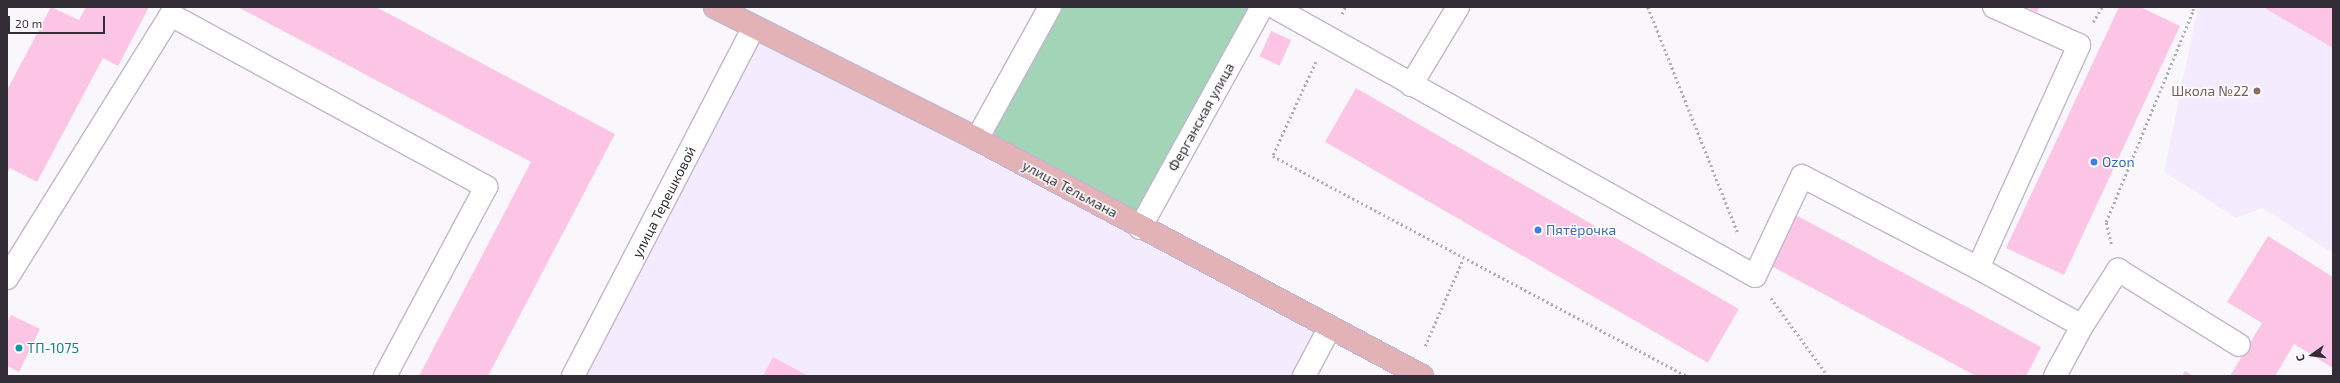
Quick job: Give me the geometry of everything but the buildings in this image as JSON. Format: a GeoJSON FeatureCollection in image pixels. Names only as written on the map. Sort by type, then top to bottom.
{"type":"FeatureCollection","features":[{"type":"Feature","properties":{"kind":"main road","name":"улица Тельмана"},"geometry":{"type":"LineString","coordinates":[[715,7],[977,139],[1140,228],[1418,374]]}},
{"type":"Feature","properties":{"kind":"street"},"geometry":{"type":"LineString","coordinates":[[977,139],[1050,7]]}},
{"type":"Feature","properties":{"kind":"street","name":"Ферганская улица"},"geometry":{"type":"LineString","coordinates":[[1140,228],[1262,7]]}},
{"type":"Feature","properties":{"kind":"street"},"geometry":{"type":"LineString","coordinates":[[1274,7],[1411,85],[1755,276],[1802,176],[1978,268],[2082,326]]}},
{"type":"Feature","properties":{"kind":"street"},"geometry":{"type":"LineString","coordinates":[[1411,85],[1458,7]]}},
{"type":"Feature","properties":{"kind":"street"},"geometry":{"type":"LineString","coordinates":[[1978,268],[2079,45],[1994,7]]}},
{"type":"Feature","properties":{"kind":"street"},"geometry":{"type":"LineString","coordinates":[[7,278],[171,15],[486,187],[385,376]]}},
{"type":"Feature","properties":{"kind":"street","name":"улица Терешковой"},"geometry":{"type":"LineString","coordinates":[[573,376],[754,27]]}},
{"type":"Feature","properties":{"kind":"street"},"geometry":{"type":"LineString","coordinates":[[2054,376],[2082,326],[2118,270],[2239,345]]}},
{"type":"Feature","properties":{"kind":"street"},"geometry":{"type":"LineString","coordinates":[[1304,376],[1330,327]]}},
{"type":"Feature","properties":{"kind":"path"},"geometry":{"type":"LineString","coordinates":[[1345,7],[1328,38],[1273,156],[1463,259],[1687,376]]}},
{"type":"Feature","properties":{"kind":"path"},"geometry":{"type":"LineString","coordinates":[[1648,7],[1755,276],[1828,376]]}},
{"type":"Feature","properties":{"kind":"path"},"geometry":{"type":"LineString","coordinates":[[2118,270],[2106,222],[2193,11],[2193,7]]}},
{"type":"Feature","properties":{"kind":"path"},"geometry":{"type":"LineString","coordinates":[[1418,374],[1463,259]]}},
{"type":"Feature","properties":{"kind":"shaded area","name":"Школа №22"},"geometry":{"type":"Polygon","coordinates":[[[2198,7],[2333,7],[2333,253],[2262,208],[2236,218],[2164,172],[2198,7]]]}},
{"type":"Feature","properties":{"kind":"shaded area"},"geometry":{"type":"Polygon","coordinates":[[[754,27],[1330,327],[1304,376],[573,376],[754,27]]]}},
{"type":"Feature","properties":{"kind":"green space"},"geometry":{"type":"Polygon","coordinates":[[[1050,7],[1262,7],[1140,228],[977,139],[1050,7]]]}},
{"type":"Feature","properties":{"kind":"place","name":"Школа №22"},"geometry":{"type":"Point","coordinates":[2257,91]}},
{"type":"Feature","properties":{"kind":"place","name":"Ozon"},"geometry":{"type":"Point","coordinates":[2094,162]}},
{"type":"Feature","properties":{"kind":"place","name":"Пятёрочка"},"geometry":{"type":"Point","coordinates":[1538,230]}},
{"type":"Feature","properties":{"kind":"place","name":"ТП-1075"},"geometry":{"type":"Point","coordinates":[19,348]}}]}
